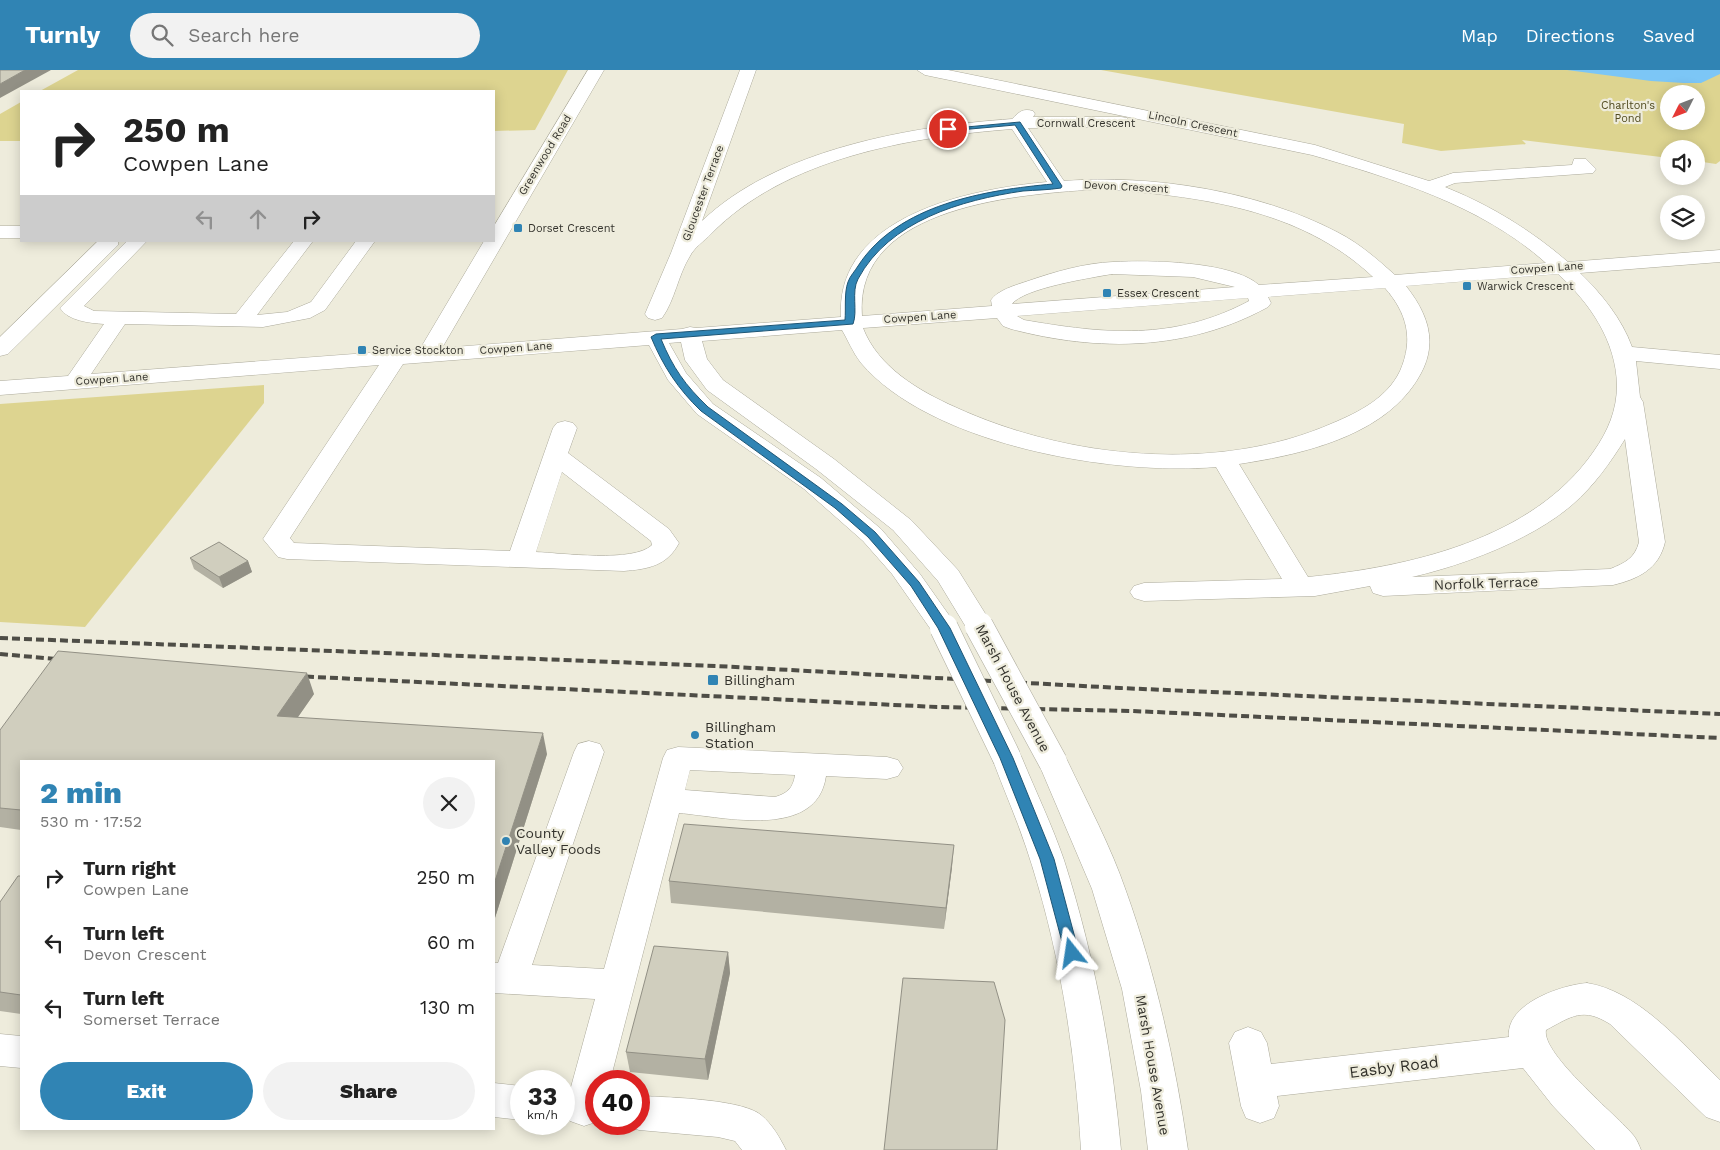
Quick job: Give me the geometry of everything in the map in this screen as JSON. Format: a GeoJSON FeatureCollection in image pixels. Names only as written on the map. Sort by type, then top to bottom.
{"type":"FeatureCollection","features":[{"type":"Feature","properties":{"kind":"street","name":"Greenwood Road"},"geometry":{"type":"LineString","coordinates":[[495,239],[596,70]]}},
{"type":"Feature","properties":{"kind":"street","name":"Gloucester Terrace"},"geometry":{"type":"LineString","coordinates":[[655,326],[700,197],[748,70]]}},
{"type":"Feature","properties":{"kind":"street","name":"Lincoln Crescent"},"geometry":{"type":"LineString","coordinates":[[925,70],[1315,150],[1379,168],[1428,186],[1476,208],[1517,232],[1564,267]]}},
{"type":"Feature","properties":{"kind":"street"},"geometry":{"type":"LineString","coordinates":[[1036,92],[1027,116],[1017,123],[1058,186]]}},
{"type":"Feature","properties":{"kind":"street","name":"Cornwall Crescent"},"geometry":{"type":"LineString","coordinates":[[681,253],[735,202],[824,159],[883,142],[948,129],[1017,123],[1088,121],[1148,123],[1224,131]]}},
{"type":"Feature","properties":{"kind":"street"},"geometry":{"type":"LineString","coordinates":[[1428,186],[1453,178],[1586,169],[1580,163]]}},
{"type":"Feature","properties":{"kind":"street","name":"Devon Crescent"},"geometry":{"type":"LineString","coordinates":[[850,322],[852,282],[869,256],[897,230],[930,213],[980,197],[1023,189],[1058,186],[1101,184],[1152,186],[1206,194],[1254,206],[1300,221],[1333,238],[1376,266],[1390,281]]}},
{"type":"Feature","properties":{"kind":"street"},"geometry":{"type":"LineString","coordinates":[[700,197],[735,202]]}},
{"type":"Feature","properties":{"kind":"street"},"geometry":{"type":"LineString","coordinates":[[0,232],[20,232]]}},
{"type":"Feature","properties":{"kind":"street"},"geometry":{"type":"LineString","coordinates":[[0,349],[108,245],[108,242]]}},
{"type":"Feature","properties":{"kind":"street"},"geometry":{"type":"LineString","coordinates":[[137,242],[70,308],[91,317],[242,320],[288,318],[304,314],[318,306],[365,242]]}},
{"type":"Feature","properties":{"kind":"street"},"geometry":{"type":"LineString","coordinates":[[242,320],[303,242]]}},
{"type":"Feature","properties":{"kind":"street","name":"Greenwood Road"},"geometry":{"type":"LineString","coordinates":[[427,355],[493,242]]}},
{"type":"Feature","properties":{"kind":"street","name":"Cowpen Lane"},"geometry":{"type":"LineString","coordinates":[[0,388],[427,355],[655,326],[690,333],[1720,256]]}},
{"type":"Feature","properties":{"kind":"street"},"geometry":{"type":"LineString","coordinates":[[1144,592],[1300,587],[1374,576],[1460,554],[1502,536],[1546,512],[1576,488],[1606,454],[1621,428],[1630,392],[1624,353],[1609,318],[1580,282],[1564,267]]}},
{"type":"Feature","properties":{"kind":"street"},"geometry":{"type":"LineString","coordinates":[[1112,268],[1170,269],[1213,275],[1240,282],[1254,291],[1261,303],[1236,317],[1208,327],[1170,335],[1118,338],[1060,334],[1012,323],[1002,311],[1001,300],[1022,289],[1056,278],[1112,268]]}},
{"type":"Feature","properties":{"kind":"street"},"geometry":{"type":"LineString","coordinates":[[850,322],[855,337],[866,356],[885,375],[912,395],[951,415],[992,432],[1038,446],[1131,459],[1224,459],[1293,446],[1325,436],[1361,420],[1387,403],[1404,384],[1416,362],[1420,344],[1419,324],[1407,300],[1390,281]]}},
{"type":"Feature","properties":{"kind":"street"},"geometry":{"type":"LineString","coordinates":[[75,382],[119,318]]}},
{"type":"Feature","properties":{"kind":"street"},"geometry":{"type":"LineString","coordinates":[[655,326],[667,365],[686,391],[705,409],[831,500],[872,535],[915,584],[944,628],[1007,758],[1047,859],[1082,991],[1099,1116],[1101,1150]]}},
{"type":"Feature","properties":{"kind":"street","name":"Marsh House Avenue"},"geometry":{"type":"LineString","coordinates":[[690,333],[696,360],[715,385],[825,464],[902,525],[949,576],[979,626],[1053,762],[1109,889],[1140,989],[1160,1091],[1168,1150]]}},
{"type":"Feature","properties":{"kind":"street"},"geometry":{"type":"LineString","coordinates":[[1624,353],[1720,362]]}},
{"type":"Feature","properties":{"kind":"street"},"geometry":{"type":"LineString","coordinates":[[396,357],[276,539],[287,551],[624,563],[648,560],[662,552],[666,543],[660,534],[556,455]]}},
{"type":"Feature","properties":{"kind":"street","name":"Norfolk Terrace"},"geometry":{"type":"LineString","coordinates":[[1300,587],[1399,586],[1613,577],[1636,568],[1650,555],[1652,542],[1630,392]]}},
{"type":"Feature","properties":{"kind":"street"},"geometry":{"type":"LineString","coordinates":[[520,559],[565,428]]}},
{"type":"Feature","properties":{"kind":"street"},"geometry":{"type":"LineString","coordinates":[[1224,459],[1300,587]]}},
{"type":"Feature","properties":{"kind":"street"},"geometry":{"type":"LineString","coordinates":[[589,752],[502,978],[617,985]]}},
{"type":"Feature","properties":{"kind":"street"},"geometry":{"type":"LineString","coordinates":[[581,1109],[617,985],[678,758],[887,768]]}},
{"type":"Feature","properties":{"kind":"street"},"geometry":{"type":"LineString","coordinates":[[667,800],[775,810],[795,803],[808,790],[812,764]]}},
{"type":"Feature","properties":{"kind":"street"},"geometry":{"type":"LineString","coordinates":[[1621,1150],[1544,1069],[1532,1051],[1527,1034],[1532,1020],[1577,997],[1610,1003],[1623,1013],[1720,1105]]}},
{"type":"Feature","properties":{"kind":"street","name":"Easby Road"},"geometry":{"type":"LineString","coordinates":[[1248,1043],[1258,1094],[1532,1051]]}},
{"type":"Feature","properties":{"kind":"street"},"geometry":{"type":"LineString","coordinates":[[0,1050],[20,1052]]}},
{"type":"Feature","properties":{"kind":"street"},"geometry":{"type":"LineString","coordinates":[[495,1100],[510,1102]]}},
{"type":"Feature","properties":{"kind":"street"},"geometry":{"type":"LineString","coordinates":[[650,1114],[718,1119],[747,1127],[766,1150]]}},
{"type":"Feature","properties":{"kind":"green space"},"geometry":{"type":"Polygon","coordinates":[[[78,70],[568,70],[535,130],[495,131],[495,90],[42,90],[78,70]]]}},
{"type":"Feature","properties":{"kind":"green space","name":"Charlton's Pond"},"geometry":{"type":"Polygon","coordinates":[[[1101,70],[1720,70],[1720,161],[1716,164],[1705,162],[1705,140],[1660,140],[1660,157],[1522,140],[1526,144],[1441,151],[1402,143],[1404,124],[1101,70]]]}},
{"type":"Feature","properties":{"kind":"green space"},"geometry":{"type":"Polygon","coordinates":[[[20,103],[20,141],[0,141],[0,114],[20,103]]]}},
{"type":"Feature","properties":{"kind":"green space"},"geometry":{"type":"Polygon","coordinates":[[[264,385],[264,403],[85,627],[0,622],[0,404],[264,385]]]}},
{"type":"Feature","properties":{"kind":"water","name":"Charlton's Pond"},"geometry":{"type":"Polygon","coordinates":[[[1567,70],[1720,70],[1720,74],[1701,83],[1684,83],[1651,81],[1567,70]]]}},
{"type":"Feature","properties":{"kind":"building"},"geometry":{"type":"Polygon","coordinates":[[[0,70],[25,70],[0,84],[0,70]]]}},
{"type":"Feature","properties":{"kind":"building"},"geometry":{"type":"Polygon","coordinates":[[[219,542],[248,561],[219,577],[190,558],[219,542]]]}},
{"type":"Feature","properties":{"kind":"building"},"geometry":{"type":"Polygon","coordinates":[[[58,651],[307,673],[277,716],[543,733],[495,881],[495,760],[20,760],[20,810],[0,808],[0,730],[58,651]]]}},
{"type":"Feature","properties":{"kind":"building"},"geometry":{"type":"Polygon","coordinates":[[[684,824],[954,845],[946,908],[669,881],[684,824]]]}},
{"type":"Feature","properties":{"kind":"building"},"geometry":{"type":"Polygon","coordinates":[[[18,876],[20,876],[20,995],[0,992],[0,902],[18,876]]]}},
{"type":"Feature","properties":{"kind":"building"},"geometry":{"type":"Polygon","coordinates":[[[654,946],[728,952],[705,1059],[626,1052],[654,946]]]}},
{"type":"Feature","properties":{"kind":"building"},"geometry":{"type":"Polygon","coordinates":[[[903,978],[994,982],[1005,1020],[997,1150],[884,1150],[903,978]]]}},
{"type":"Feature","properties":{"kind":"railway"},"geometry":{"type":"LineString","coordinates":[[0,638],[717,666],[1120,688],[1720,714]]}},
{"type":"Feature","properties":{"kind":"railway"},"geometry":{"type":"LineString","coordinates":[[0,654],[67,660]]}},
{"type":"Feature","properties":{"kind":"railway"},"geometry":{"type":"LineString","coordinates":[[294,676],[937,707],[1133,711],[1720,738]]}},
{"type":"Feature","properties":{"kind":"place","name":"Dorset Crescent"},"geometry":{"type":"Point","coordinates":[518,228]}},
{"type":"Feature","properties":{"kind":"place","name":"Warwick Crescent"},"geometry":{"type":"Point","coordinates":[1467,286]}},
{"type":"Feature","properties":{"kind":"place","name":"Essex Crescent"},"geometry":{"type":"Point","coordinates":[1107,293]}},
{"type":"Feature","properties":{"kind":"place","name":"Service Stockton"},"geometry":{"type":"Point","coordinates":[362,350]}},
{"type":"Feature","properties":{"kind":"place","name":"Billingham"},"geometry":{"type":"Point","coordinates":[713,680]}},
{"type":"Feature","properties":{"kind":"place","name":"Billingham Station"},"geometry":{"type":"Point","coordinates":[695,735]}},
{"type":"Feature","properties":{"kind":"place","name":"County Valley Foods"},"geometry":{"type":"Point","coordinates":[506,841]}},
{"type":"Feature","properties":{"kind":"route"},"geometry":{"type":"LineString","coordinates":[[948,129],[1017,123],[1058,186],[1023,189],[980,197],[930,213],[897,230],[869,256],[852,282],[850,322],[656,337],[667,365],[686,391],[705,409],[753,442],[838,506],[872,535],[915,584],[944,628],[1007,758],[1047,859],[1072,953]]}}]}
